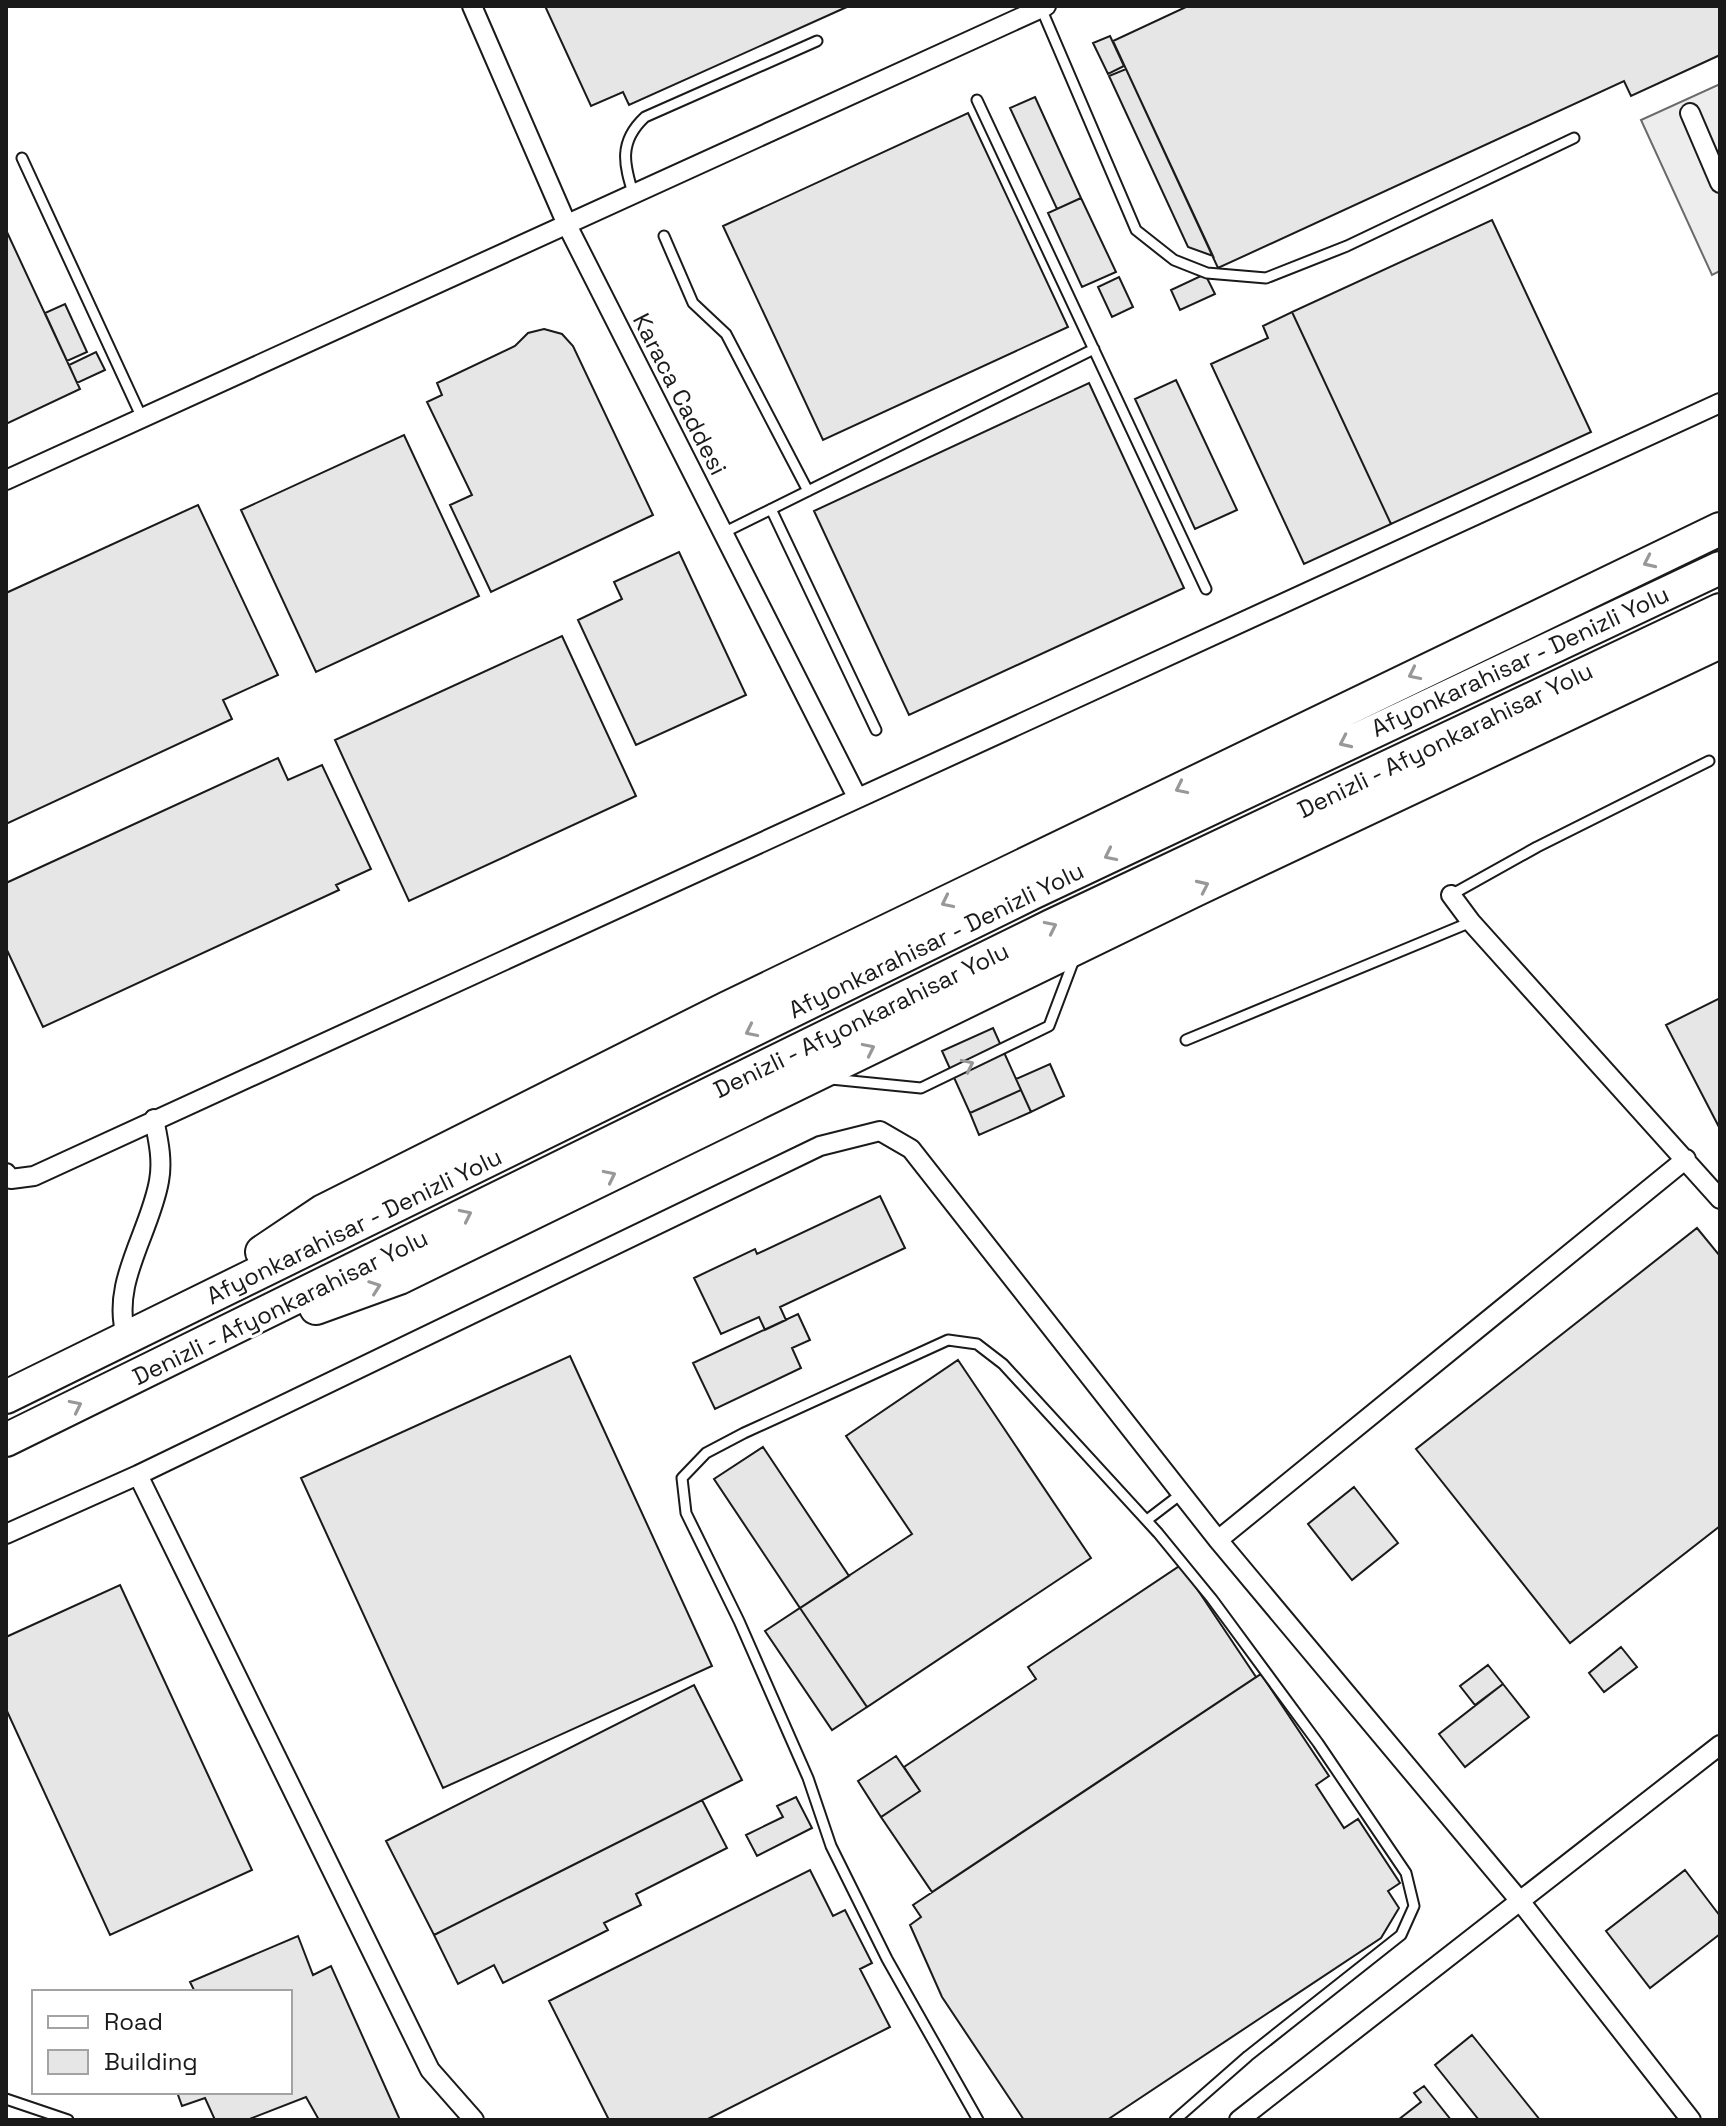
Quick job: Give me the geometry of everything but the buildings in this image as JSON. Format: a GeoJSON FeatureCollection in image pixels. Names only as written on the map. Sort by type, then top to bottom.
{"type":"FeatureCollection","features":[{"type":"Feature","properties":{"kind":"highway"},"geometry":{"type":"LineString","coordinates":[[157,1323],[337,1204],[727,1008],[1720,529]]}},
{"type":"Feature","properties":{"kind":"highway","name":"Afyonkarahisar - Denizli Yolu"},"geometry":{"type":"LineString","coordinates":[[157,1323],[1032,893],[1720,568]]}},
{"type":"Feature","properties":{"kind":"highway","name":"Denizli - Afyonkarahisar Yolu"},"geometry":{"type":"LineString","coordinates":[[6,1440],[1037,933],[1720,610]]}},
{"type":"Feature","properties":{"kind":"highway"},"geometry":{"type":"LineString","coordinates":[[170,1361],[399,1278],[1079,947],[1720,642]]}},
{"type":"Feature","properties":{"kind":"highway","name":"Denizli - Afyonkarahisar Yolu"},"geometry":{"type":"LineString","coordinates":[[6,1397],[157,1323]]}},
{"type":"Feature","properties":{"kind":"street","name":"Karaca Caddesi"},"geometry":{"type":"LineString","coordinates":[[472,6],[568,227],[857,797]]}},
{"type":"Feature","properties":{"kind":"street"},"geometry":{"type":"LineString","coordinates":[[6,480],[568,227],[1044,7]]}},
{"type":"Feature","properties":{"kind":"street"},"geometry":{"type":"LineString","coordinates":[[1690,113],[1720,183]]}},
{"type":"Feature","properties":{"kind":"street"},"geometry":{"type":"LineString","coordinates":[[6,1173],[11,1179],[34,1176],[1720,403]]}},
{"type":"Feature","properties":{"kind":"street"},"geometry":{"type":"LineString","coordinates":[[1451,895],[1471,922],[1720,1199]]}},
{"type":"Feature","properties":{"kind":"street"},"geometry":{"type":"LineString","coordinates":[[127,1338],[121,1317],[123,1296],[159,1183],[160,1163],[154,1119]]}},
{"type":"Feature","properties":{"kind":"street"},"geometry":{"type":"LineString","coordinates":[[6,1534],[138,1475],[820,1146],[880,1131],[911,1149],[1181,1494],[1520,1901],[1691,2120]]}},
{"type":"Feature","properties":{"kind":"street"},"geometry":{"type":"LineString","coordinates":[[1218,1540],[1686,1159]]}},
{"type":"Feature","properties":{"kind":"street"},"geometry":{"type":"LineString","coordinates":[[138,1475],[430,2070],[474,2120]]}},
{"type":"Feature","properties":{"kind":"street"},"geometry":{"type":"LineString","coordinates":[[1239,2120],[1720,1745]]}},
{"type":"Feature","properties":{"kind":"lane"},"geometry":{"type":"LineString","coordinates":[[1044,7],[1136,230],[1174,260],[1207,273],[1266,278],[1347,246],[1574,138]]}},
{"type":"Feature","properties":{"kind":"lane"},"geometry":{"type":"LineString","coordinates":[[634,196],[623,161],[624,150],[632,131],[645,117],[817,41]]}},
{"type":"Feature","properties":{"kind":"lane"},"geometry":{"type":"LineString","coordinates":[[977,100],[1206,589]]}},
{"type":"Feature","properties":{"kind":"lane"},"geometry":{"type":"LineString","coordinates":[[22,158],[142,418]]}},
{"type":"Feature","properties":{"kind":"lane"},"geometry":{"type":"LineString","coordinates":[[664,236],[693,303],[726,334],[808,491]]}},
{"type":"Feature","properties":{"kind":"lane"},"geometry":{"type":"LineString","coordinates":[[723,533],[1094,349]]}},
{"type":"Feature","properties":{"kind":"lane"},"geometry":{"type":"LineString","coordinates":[[771,509],[876,730]]}},
{"type":"Feature","properties":{"kind":"lane"},"geometry":{"type":"LineString","coordinates":[[1451,895],[1537,847],[1709,761]]}},
{"type":"Feature","properties":{"kind":"lane"},"geometry":{"type":"LineString","coordinates":[[1186,1040],[1471,922]]}},
{"type":"Feature","properties":{"kind":"lane"},"geometry":{"type":"LineString","coordinates":[[812,1077],[921,1088],[1049,1026],[1079,947]]}},
{"type":"Feature","properties":{"kind":"lane"},"geometry":{"type":"LineString","coordinates":[[978,2120],[887,1959],[831,1846],[808,1778],[739,1621],[686,1513],[682,1478],[706,1453],[744,1433],[948,1340],[977,1344],[1003,1364],[1147,1520],[1212,1599],[1318,1743],[1406,1873],[1414,1906],[1401,1935],[1248,2056],[1175,2120]]}},
{"type":"Feature","properties":{"kind":"lane"},"geometry":{"type":"LineString","coordinates":[[1147,1520],[1181,1494]]}},
{"type":"Feature","properties":{"kind":"lane"},"geometry":{"type":"LineString","coordinates":[[6,2099],[68,2120]]}},
{"type":"Feature","properties":{"kind":"shaded area"},"geometry":{"type":"Polygon","coordinates":[[[1720,84],[1720,271],[1712,275],[1641,120],[1720,84]]]}}]}
